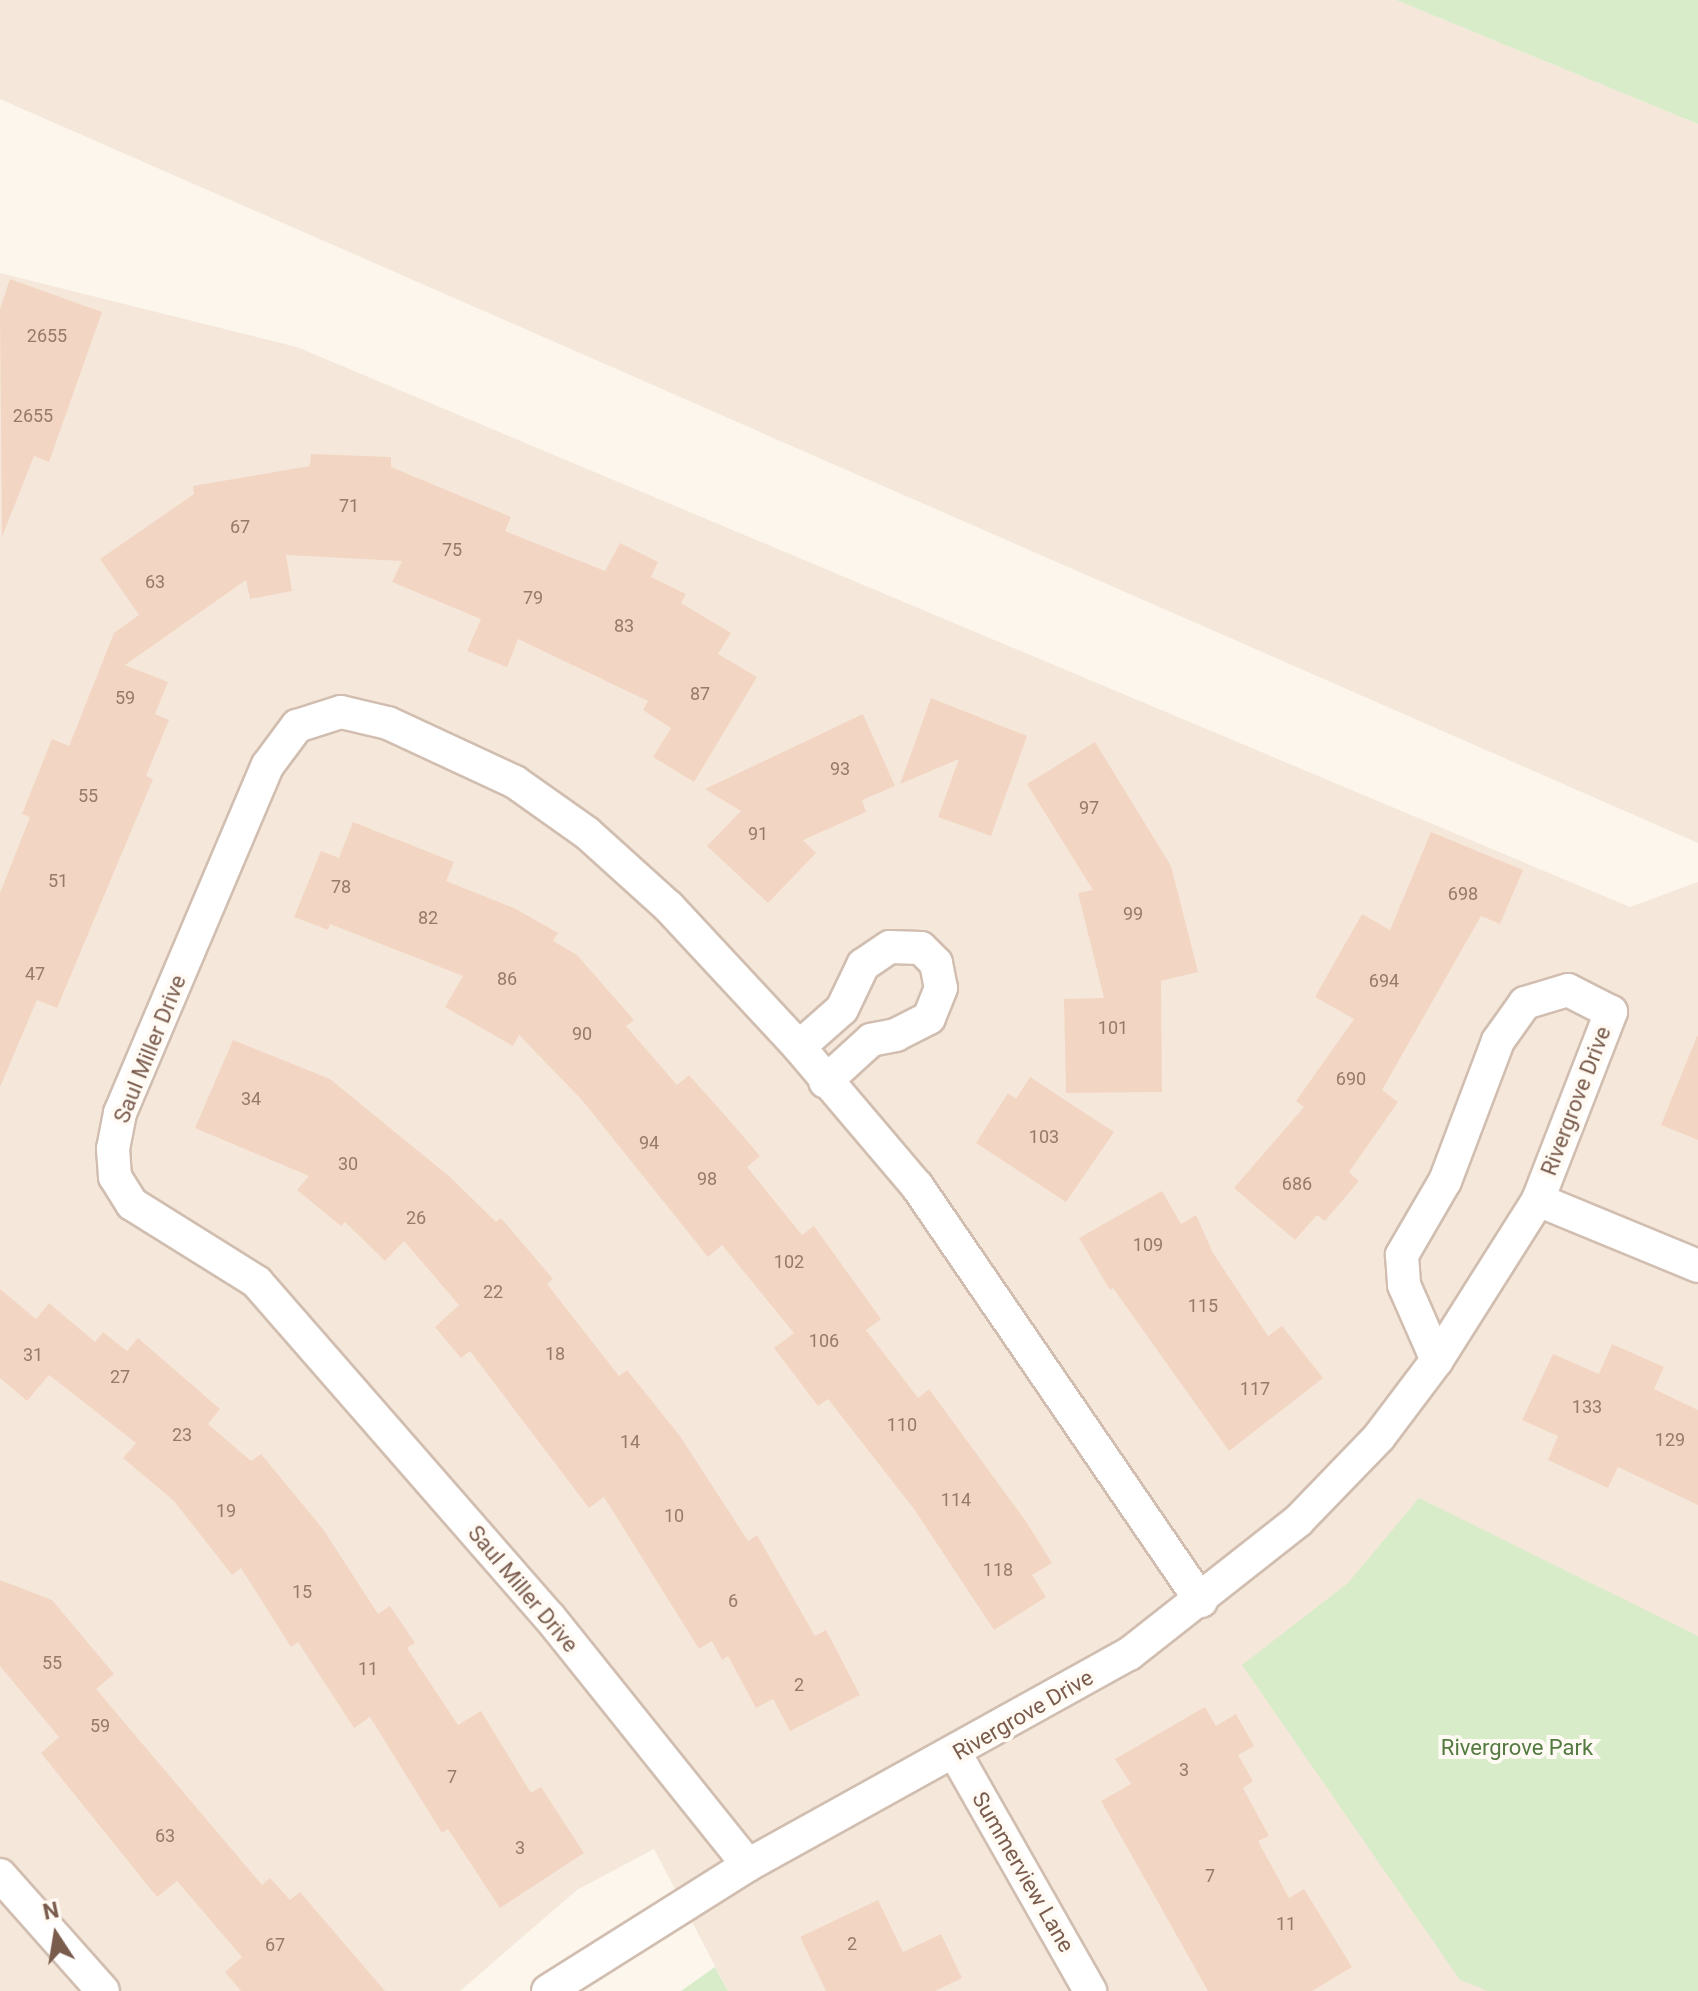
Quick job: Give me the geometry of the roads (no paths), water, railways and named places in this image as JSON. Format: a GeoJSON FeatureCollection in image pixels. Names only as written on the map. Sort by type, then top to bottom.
{"type":"FeatureCollection","features":[{"type":"Feature","properties":{"kind":"street","name":"Saul Miller Drive"},"geometry":{"type":"LineString","coordinates":[[748,1865],[549,1617],[257,1282],[132,1204],[115,1177],[113,1149],[120,1113],[268,765],[297,726],[341,712],[388,723],[515,782],[587,833],[669,907],[799,1047],[825,1082],[917,1186],[1201,1601]]}},
{"type":"Feature","properties":{"kind":"street"},"geometry":{"type":"LineString","coordinates":[[799,1047],[842,1009],[863,965],[890,947],[921,948],[936,963],[941,988],[929,1018],[896,1035],[871,1040],[825,1082]]}},
{"type":"Feature","properties":{"kind":"street","name":"Rivergrove Drive"},"geometry":{"type":"LineString","coordinates":[[548,1991],[748,1865],[1129,1654],[1201,1601],[1308,1511],[1379,1437],[1437,1360],[1538,1200],[1611,1012],[1568,990],[1525,1003],[1498,1041],[1445,1181],[1402,1255],[1404,1285],[1437,1360]]}},
{"type":"Feature","properties":{"kind":"street"},"geometry":{"type":"LineString","coordinates":[[1538,1200],[1698,1266]]}},
{"type":"Feature","properties":{"kind":"street","name":"Summerview Lane"},"geometry":{"type":"LineString","coordinates":[[955,1753],[1090,1991]]}},
{"type":"Feature","properties":{"kind":"street"},"geometry":{"type":"LineString","coordinates":[[0,1875],[103,1991]]}},
{"type":"Feature","properties":{"kind":"park label","name":"Rivergrove Park"},"geometry":{"type":"Point","coordinates":[1517,1748]}}]}
